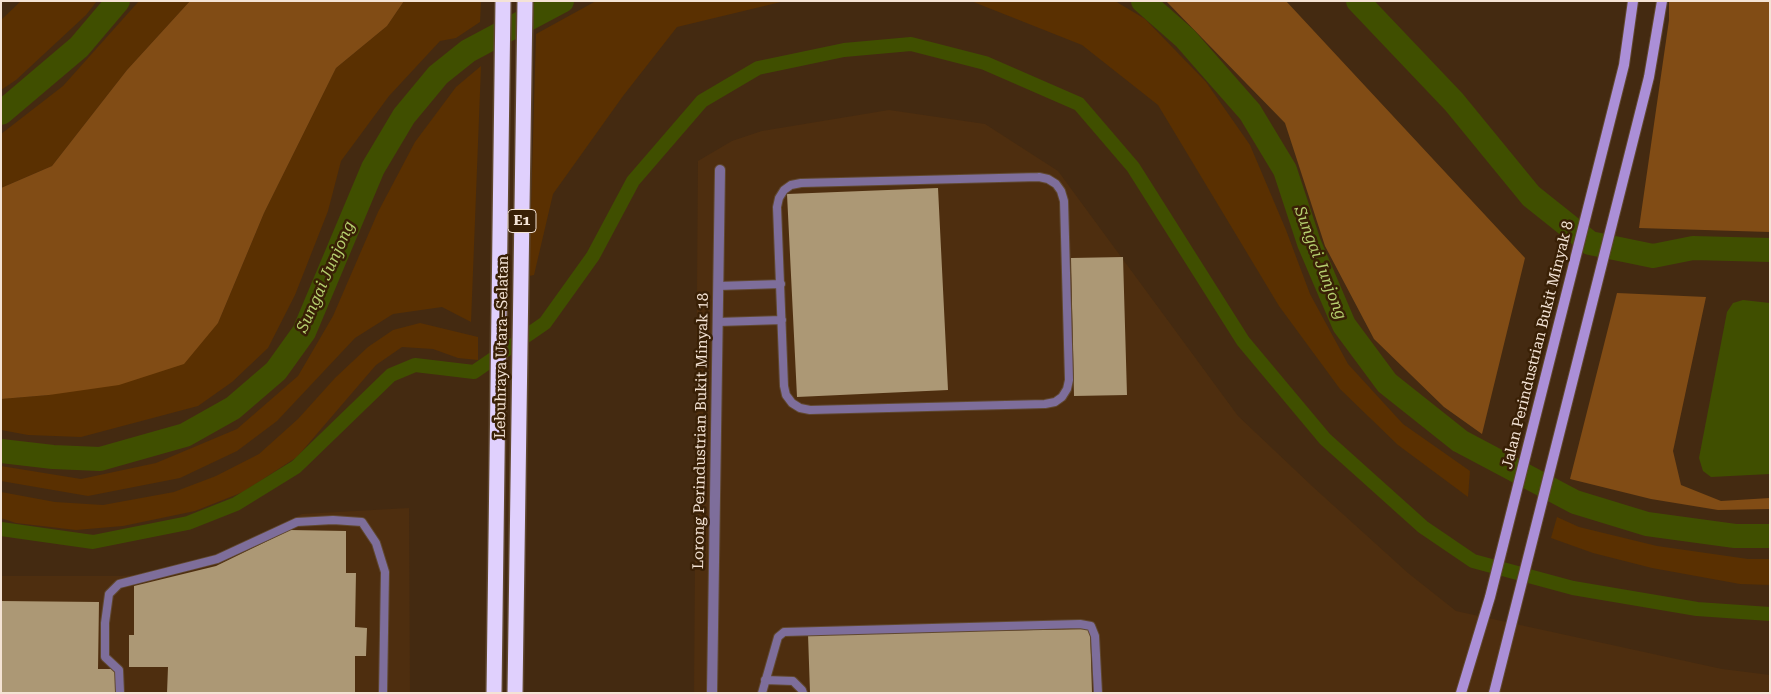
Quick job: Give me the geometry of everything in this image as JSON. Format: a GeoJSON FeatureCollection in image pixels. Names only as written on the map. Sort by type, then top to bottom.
{"type":"FeatureCollection","features":[{"type":"Feature","properties":{"kind":"highway","name":"Lebuhraya Utara–Selatan"},"geometry":{"type":"LineString","coordinates":[[494,693],[496,438],[504,1]]}},
{"type":"Feature","properties":{"kind":"highway","name":"Lebuhraya Utara–Selatan"},"geometry":{"type":"LineString","coordinates":[[515,693],[525,1]]}},
{"type":"Feature","properties":{"kind":"street","name":"Jalan Perindustrian Bukit Minyak 8"},"geometry":{"type":"LineString","coordinates":[[1461,693],[1490,597],[1624,64],[1633,1]]}},
{"type":"Feature","properties":{"kind":"street"},"geometry":{"type":"LineString","coordinates":[[1494,693],[1649,77],[1662,1]]}},
{"type":"Feature","properties":{"kind":"street","name":"Lorong Perindustrian Bukit Minyak 18"},"geometry":{"type":"LineString","coordinates":[[712,693],[720,170]]}},
{"type":"Feature","properties":{"kind":"lane"},"geometry":{"type":"LineString","coordinates":[[1038,177],[1048,179],[1056,184],[1064,200],[1069,380],[1067,389],[1055,402],[986,406],[810,410],[800,408],[786,396],[784,386],[781,284],[777,207],[779,198],[791,184],[1038,177]]}},
{"type":"Feature","properties":{"kind":"lane"},"geometry":{"type":"LineString","coordinates":[[718,286],[781,284]]}},
{"type":"Feature","properties":{"kind":"lane"},"geometry":{"type":"LineString","coordinates":[[718,322],[782,320]]}},
{"type":"Feature","properties":{"kind":"lane"},"geometry":{"type":"LineString","coordinates":[[120,693],[119,670],[105,657],[105,623],[109,594],[119,584],[217,558],[297,522],[333,520],[362,522],[376,543],[385,572],[382,693]]}},
{"type":"Feature","properties":{"kind":"lane"},"geometry":{"type":"LineString","coordinates":[[762,693],[764,680],[778,637],[784,632],[1080,624],[1092,626],[1095,636],[1098,693]]}},
{"type":"Feature","properties":{"kind":"lane"},"geometry":{"type":"LineString","coordinates":[[764,680],[792,681],[802,690],[802,693]]}},
{"type":"Feature","properties":{"kind":"shaded area"},"geometry":{"type":"Polygon","coordinates":[[[21,1],[97,1],[86,15],[16,80],[1,90],[1,20],[21,1]]]}},
{"type":"Feature","properties":{"kind":"shaded area"},"geometry":{"type":"Polygon","coordinates":[[[139,1],[190,1],[127,70],[52,166],[1,188],[1,134],[63,86],[139,1]]]}},
{"type":"Feature","properties":{"kind":"shaded area"},"geometry":{"type":"Polygon","coordinates":[[[190,1],[404,1],[387,26],[336,68],[264,213],[218,323],[184,364],[119,385],[49,395],[1,399],[1,188],[52,166],[127,70],[190,1]]]}},
{"type":"Feature","properties":{"kind":"shaded area"},"geometry":{"type":"Polygon","coordinates":[[[404,1],[481,1],[480,22],[456,38],[440,41],[389,96],[341,161],[328,211],[295,295],[268,348],[232,382],[198,406],[81,437],[28,435],[1,430],[1,399],[49,395],[218,323],[264,213],[336,68],[387,26],[404,1]]]}},
{"type":"Feature","properties":{"kind":"shaded area"},"geometry":{"type":"Polygon","coordinates":[[[596,1],[785,1],[677,27],[623,96],[553,194],[534,275],[529,276],[536,34],[596,1]]]}},
{"type":"Feature","properties":{"kind":"shaded area"},"geometry":{"type":"Polygon","coordinates":[[[971,1],[1115,1],[1145,19],[1206,82],[1250,145],[1286,230],[1310,294],[1348,364],[1403,424],[1470,471],[1468,497],[1398,445],[1340,389],[1279,306],[1158,105],[1082,45],[971,1]]]}},
{"type":"Feature","properties":{"kind":"shaded area"},"geometry":{"type":"Polygon","coordinates":[[[1166,1],[1286,1],[1525,258],[1482,434],[1444,407],[1374,339],[1325,246],[1285,123],[1166,1]]]}},
{"type":"Feature","properties":{"kind":"shaded area"},"geometry":{"type":"Polygon","coordinates":[[[1669,1],[1770,1],[1770,232],[1639,228],[1669,20],[1669,1]]]}},
{"type":"Feature","properties":{"kind":"shaded area"},"geometry":{"type":"Polygon","coordinates":[[[481,66],[471,322],[442,307],[393,314],[355,338],[277,421],[237,451],[180,478],[88,496],[1,481],[1,466],[81,479],[156,463],[237,429],[298,376],[333,316],[378,212],[415,142],[456,87],[481,66]]]}},
{"type":"Feature","properties":{"kind":"shaded area"},"geometry":{"type":"Polygon","coordinates":[[[889,110],[985,124],[1058,171],[1238,416],[1408,573],[1456,611],[1722,669],[1770,675],[1770,693],[694,693],[698,161],[732,141],[762,131],[889,110]]]}},
{"type":"Feature","properties":{"kind":"shaded area"},"geometry":{"type":"Polygon","coordinates":[[[1617,293],[1706,297],[1673,451],[1681,485],[1721,501],[1770,498],[1770,509],[1718,510],[1651,499],[1570,479],[1617,293]]]}},
{"type":"Feature","properties":{"kind":"shaded area"},"geometry":{"type":"Polygon","coordinates":[[[1743,300],[1770,303],[1770,474],[1711,477],[1703,471],[1699,458],[1727,312],[1733,303],[1743,300]]]}},
{"type":"Feature","properties":{"kind":"shaded area"},"geometry":{"type":"Polygon","coordinates":[[[420,323],[478,337],[478,360],[458,358],[433,349],[402,347],[376,365],[297,457],[243,492],[195,511],[123,526],[76,530],[16,523],[1,518],[1,492],[55,502],[103,505],[174,492],[216,476],[259,454],[298,419],[335,378],[368,347],[393,330],[420,323]]]}},
{"type":"Feature","properties":{"kind":"shaded area"},"geometry":{"type":"Polygon","coordinates":[[[409,508],[410,693],[1,693],[1,576],[119,576],[188,572],[302,514],[409,508]]]}},
{"type":"Feature","properties":{"kind":"shaded area"},"geometry":{"type":"Polygon","coordinates":[[[1557,517],[1579,527],[1657,546],[1748,559],[1770,559],[1770,585],[1740,584],[1652,568],[1593,553],[1551,538],[1557,517]]]}},
{"type":"Feature","properties":{"kind":"building"},"geometry":{"type":"Polygon","coordinates":[[[938,188],[948,390],[797,397],[787,194],[938,188]]]}},
{"type":"Feature","properties":{"kind":"building"},"geometry":{"type":"Polygon","coordinates":[[[1123,257],[1127,395],[1074,396],[1071,258],[1123,257]]]}},
{"type":"Feature","properties":{"kind":"building"},"geometry":{"type":"Polygon","coordinates":[[[290,530],[346,531],[346,573],[356,573],[355,627],[367,628],[366,656],[355,656],[355,693],[167,693],[168,667],[129,667],[129,635],[134,635],[134,586],[216,566],[290,530]]]}},
{"type":"Feature","properties":{"kind":"building"},"geometry":{"type":"Polygon","coordinates":[[[1,601],[99,602],[98,669],[116,669],[116,693],[1,693],[1,601]]]}},
{"type":"Feature","properties":{"kind":"building"},"geometry":{"type":"Polygon","coordinates":[[[1090,629],[1092,693],[810,693],[808,634],[1090,629]]]}},
{"type":"Feature","properties":{"kind":"waterway","name":"Sungai Junjong"},"geometry":{"type":"LineString","coordinates":[[1,113],[79,47],[118,1]]}},
{"type":"Feature","properties":{"kind":"waterway","name":"Sungai Junjong"},"geometry":{"type":"LineString","coordinates":[[1,451],[53,457],[100,459],[185,435],[233,408],[276,371],[304,332],[373,168],[404,116],[438,75],[468,51],[562,1]]}},
{"type":"Feature","properties":{"kind":"waterway","name":"Sungai Junjong"},"geometry":{"type":"LineString","coordinates":[[1143,1],[1185,38],[1250,112],[1285,170],[1309,243],[1344,325],[1387,383],[1460,441],[1575,502],[1647,524],[1735,536],[1770,536]]}},
{"type":"Feature","properties":{"kind":"waterway"},"geometry":{"type":"LineString","coordinates":[[1358,1],[1454,102],[1531,196],[1590,243],[1653,256],[1693,248],[1770,250]]}},
{"type":"Feature","properties":{"kind":"waterway"},"geometry":{"type":"LineString","coordinates":[[1,529],[93,542],[188,523],[236,504],[296,467],[391,375],[415,365],[474,372],[545,323],[593,256],[633,181],[702,101],[758,68],[844,50],[911,44],[985,63],[1079,104],[1133,167],[1243,341],[1325,439],[1423,527],[1473,561],[1573,588],[1697,609],[1770,614]]}}]}
